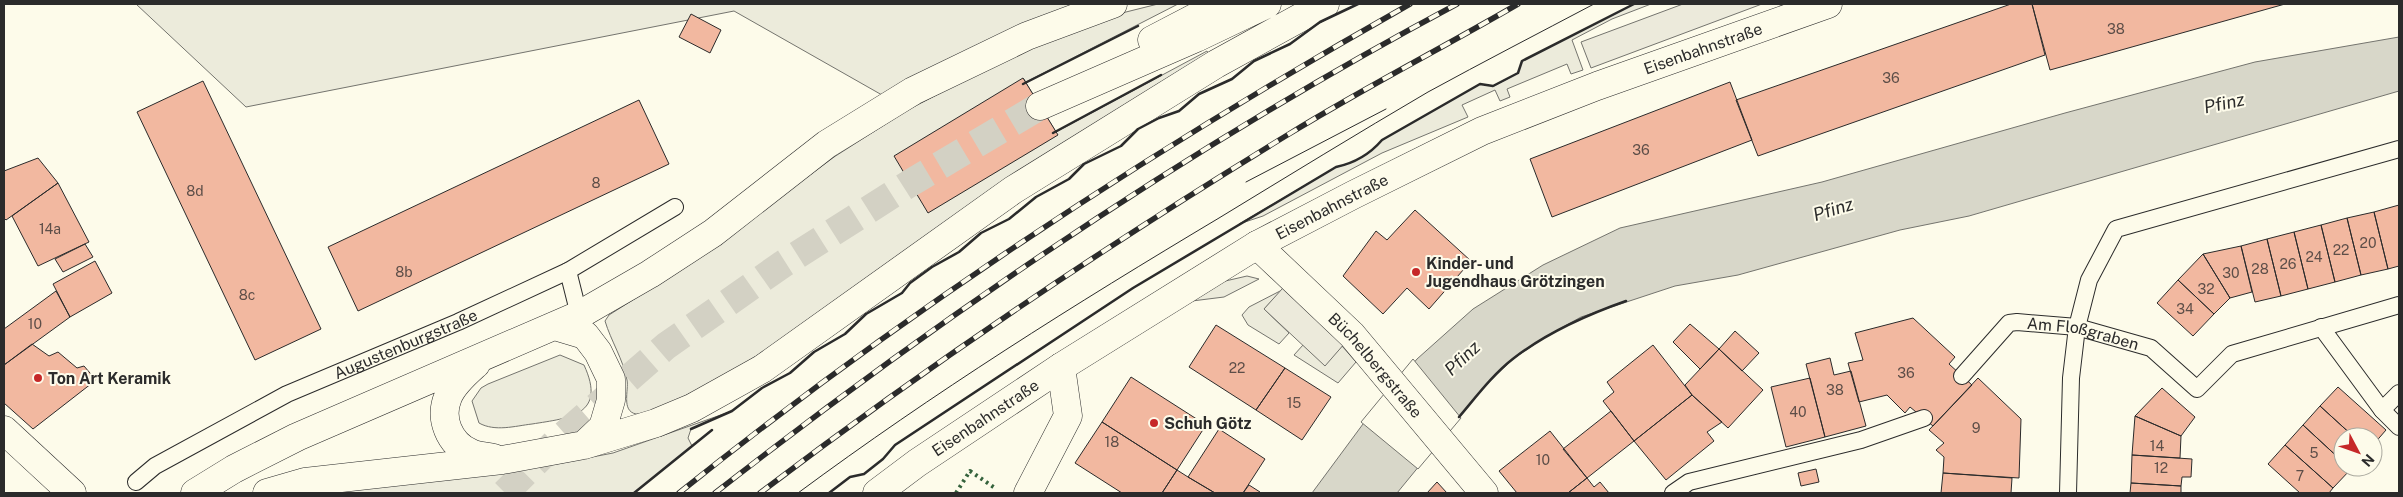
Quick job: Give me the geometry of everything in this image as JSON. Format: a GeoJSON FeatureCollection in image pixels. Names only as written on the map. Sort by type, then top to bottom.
{"type":"FeatureCollection","features":[{"type":"Feature","properties":{"kind":"main road"},"geometry":{"type":"LineString","coordinates":[[196,493],[234,469],[297,437],[485,356],[573,325],[713,233],[827,144],[913,91],[1027,36],[1113,4]]}},
{"type":"Feature","properties":{"kind":"main road"},"geometry":{"type":"LineString","coordinates":[[1221,4],[1164,33],[1040,106],[1196,38],[1267,4]]}},
{"type":"Feature","properties":{"kind":"main road"},"geometry":{"type":"LineString","coordinates":[[267,493],[502,460],[584,445],[656,422],[692,408],[762,369],[1013,190],[1216,64],[1325,4]]}},
{"type":"Feature","properties":{"kind":"main road","name":"Eisenbahnstraße"},"geometry":{"type":"LineString","coordinates":[[877,493],[917,463],[1061,367],[1257,245],[1482,130],[1597,86],[1828,4]]}},
{"type":"Feature","properties":{"kind":"main road","name":"Büchelbergstraße"},"geometry":{"type":"LineString","coordinates":[[1257,245],[1352,336],[1484,493]]}},
{"type":"Feature","properties":{"kind":"main road"},"geometry":{"type":"LineString","coordinates":[[573,325],[598,352],[611,379],[611,400],[603,427],[584,445]]}},
{"type":"Feature","properties":{"kind":"main road"},"geometry":{"type":"LineString","coordinates":[[485,356],[457,383],[448,396],[444,413],[447,429],[455,442],[470,453],[502,460]]}},
{"type":"Feature","properties":{"kind":"main road"},"geometry":{"type":"LineString","coordinates":[[1028,493],[1068,416],[1061,367]]}},
{"type":"Feature","properties":{"kind":"main road"},"geometry":{"type":"LineString","coordinates":[[4,430],[72,493]]}},
{"type":"Feature","properties":{"kind":"lane"},"geometry":{"type":"LineString","coordinates":[[2068,493],[2071,378],[2077,327],[2089,280],[2116,229],[2399,149]]}},
{"type":"Feature","properties":{"kind":"lane","name":"Augustenburgstraße"},"geometry":{"type":"LineString","coordinates":[[136,482],[155,466],[287,394],[458,322],[568,271],[675,207]]}},
{"type":"Feature","properties":{"kind":"lane"},"geometry":{"type":"LineString","coordinates":[[568,271],[573,325]]}},
{"type":"Feature","properties":{"kind":"lane","name":"Am Floßgraben"},"geometry":{"type":"LineString","coordinates":[[1962,376],[2009,323],[2017,322],[2077,327],[2151,348],[2197,389],[2232,354],[2399,305]]}},
{"type":"Feature","properties":{"kind":"lane"},"geometry":{"type":"LineString","coordinates":[[2321,327],[2382,410],[2399,427]]}},
{"type":"Feature","properties":{"kind":"lane"},"geometry":{"type":"LineString","coordinates":[[2382,410],[2399,392]]}},
{"type":"Feature","properties":{"kind":"lane"},"geometry":{"type":"LineString","coordinates":[[1673,493],[1689,482],[1861,440],[1924,418]]}},
{"type":"Feature","properties":{"kind":"shaded area"},"geometry":{"type":"Polygon","coordinates":[[[136,4],[1085,4],[882,95],[734,11],[246,107],[136,4]]]}},
{"type":"Feature","properties":{"kind":"shaded area"},"geometry":{"type":"Polygon","coordinates":[[[1158,4],[1178,4],[1026,82],[1023,78],[1056,132],[1207,51],[1208,53],[753,358],[701,388],[655,410],[636,414],[631,412],[627,405],[627,380],[625,372],[605,321],[609,315],[694,261],[834,157],[906,111],[1012,55],[1110,16],[1158,4]]]}},
{"type":"Feature","properties":{"kind":"shaded area"},"geometry":{"type":"Polygon","coordinates":[[[1634,4],[1651,4],[1612,19],[1572,40],[1583,70],[1571,74],[1567,64],[1507,89],[1510,97],[1500,101],[1495,90],[1462,105],[1468,117],[1382,153],[1263,216],[1239,224],[1336,167],[1362,157],[1382,140],[1480,84],[1494,86],[1518,73],[1522,61],[1634,4]]]}},
{"type":"Feature","properties":{"kind":"shaded area"},"geometry":{"type":"Polygon","coordinates":[[[1683,4],[1762,4],[1591,68],[1581,42],[1683,4]]]}},
{"type":"Feature","properties":{"kind":"shaded area"},"geometry":{"type":"Polygon","coordinates":[[[1247,276],[1259,279],[1224,297],[1192,301],[1221,282],[1247,276]]]}},
{"type":"Feature","properties":{"kind":"shaded area"},"geometry":{"type":"Polygon","coordinates":[[[1291,279],[1352,335],[1325,366],[1264,309],[1291,279]]]}},
{"type":"Feature","properties":{"kind":"shaded area"},"geometry":{"type":"Polygon","coordinates":[[[1282,290],[1264,309],[1289,333],[1279,344],[1248,325],[1242,315],[1249,307],[1282,290]]]}},
{"type":"Feature","properties":{"kind":"shaded area"},"geometry":{"type":"Polygon","coordinates":[[[1303,345],[1325,365],[1342,346],[1356,362],[1338,383],[1294,355],[1303,345]]]}},
{"type":"Feature","properties":{"kind":"shaded area"},"geometry":{"type":"Polygon","coordinates":[[[560,355],[584,365],[590,382],[591,394],[588,404],[581,411],[559,419],[512,427],[498,428],[479,423],[472,401],[481,388],[560,355]]]}},
{"type":"Feature","properties":{"kind":"shaded area"},"geometry":{"type":"Polygon","coordinates":[[[732,411],[691,429],[688,438],[692,446],[634,493],[317,493],[556,464],[613,453],[732,411]]]}},
{"type":"Feature","properties":{"kind":"water","name":"Pfinz"},"geometry":{"type":"Polygon","coordinates":[[[2399,37],[2399,91],[1969,216],[1900,230],[1738,275],[1675,286],[1581,317],[1545,337],[1513,359],[1484,387],[1397,493],[1312,493],[1363,424],[1417,359],[1473,309],[1543,265],[1620,228],[1822,182],[2065,113],[2255,62],[2399,37]]]}},
{"type":"Feature","properties":{"kind":"pier"},"geometry":{"type":"Polygon","coordinates":[[[1413,359],[1461,418],[1418,469],[1361,422],[1413,359]]]}},
{"type":"Feature","properties":{"kind":"building"},"geometry":{"type":"Polygon","coordinates":[[[2011,4],[2032,4],[2045,55],[1758,156],[1736,100],[2011,4]]]}},
{"type":"Feature","properties":{"kind":"building"},"geometry":{"type":"Polygon","coordinates":[[[2032,4],[2285,4],[2050,70],[2032,4]]]}},
{"type":"Feature","properties":{"kind":"building"},"geometry":{"type":"Polygon","coordinates":[[[691,14],[721,30],[710,53],[679,37],[691,14]]]}},
{"type":"Feature","properties":{"kind":"building"},"geometry":{"type":"Polygon","coordinates":[[[1023,78],[1058,135],[928,213],[894,156],[1023,78]]]}},
{"type":"Feature","properties":{"kind":"building"},"geometry":{"type":"Polygon","coordinates":[[[203,81],[321,329],[255,360],[137,112],[203,81]]]}},
{"type":"Feature","properties":{"kind":"building"},"geometry":{"type":"Polygon","coordinates":[[[1730,82],[1752,140],[1552,217],[1530,159],[1730,82]]]}},
{"type":"Feature","properties":{"kind":"building"},"geometry":{"type":"Polygon","coordinates":[[[639,100],[669,164],[358,311],[328,247],[639,100]]]}},
{"type":"Feature","properties":{"kind":"building"},"geometry":{"type":"Polygon","coordinates":[[[38,158],[58,183],[6,220],[4,218],[4,171],[38,158]]]}},
{"type":"Feature","properties":{"kind":"building"},"geometry":{"type":"Polygon","coordinates":[[[58,183],[89,242],[38,266],[12,216],[58,183]]]}},
{"type":"Feature","properties":{"kind":"building"},"geometry":{"type":"Polygon","coordinates":[[[2399,205],[2399,266],[2388,269],[2374,212],[2399,205]]]}},
{"type":"Feature","properties":{"kind":"building"},"geometry":{"type":"Polygon","coordinates":[[[1415,210],[1471,261],[1429,309],[1407,288],[1383,314],[1343,276],[1376,231],[1387,240],[1415,210]]]}},
{"type":"Feature","properties":{"kind":"building"},"geometry":{"type":"Polygon","coordinates":[[[2374,212],[2388,269],[2361,275],[2347,218],[2374,212]]]}},
{"type":"Feature","properties":{"kind":"building"},"geometry":{"type":"Polygon","coordinates":[[[2347,218],[2361,275],[2335,282],[2321,225],[2347,218]]]}},
{"type":"Feature","properties":{"kind":"building"},"geometry":{"type":"Polygon","coordinates":[[[2321,225],[2335,282],[2308,289],[2294,232],[2321,225]]]}},
{"type":"Feature","properties":{"kind":"building"},"geometry":{"type":"Polygon","coordinates":[[[2294,232],[2308,289],[2281,296],[2267,239],[2294,232]]]}},
{"type":"Feature","properties":{"kind":"building"},"geometry":{"type":"Polygon","coordinates":[[[2267,239],[2281,296],[2255,302],[2241,246],[2267,239]]]}},
{"type":"Feature","properties":{"kind":"building"},"geometry":{"type":"Polygon","coordinates":[[[85,244],[93,257],[63,272],[55,259],[85,244]]]}},
{"type":"Feature","properties":{"kind":"building"},"geometry":{"type":"Polygon","coordinates":[[[2241,246],[2252,292],[2230,298],[2203,254],[2241,246]]]}},
{"type":"Feature","properties":{"kind":"building"},"geometry":{"type":"Polygon","coordinates":[[[2203,254],[2230,298],[2214,314],[2178,280],[2203,254]]]}},
{"type":"Feature","properties":{"kind":"building"},"geometry":{"type":"Polygon","coordinates":[[[95,261],[112,293],[70,317],[53,284],[95,261]]]}},
{"type":"Feature","properties":{"kind":"building"},"geometry":{"type":"Polygon","coordinates":[[[2178,280],[2214,314],[2193,336],[2157,303],[2178,280]]]}},
{"type":"Feature","properties":{"kind":"building"},"geometry":{"type":"Polygon","coordinates":[[[56,291],[70,317],[4,365],[4,329],[56,291]]]}},
{"type":"Feature","properties":{"kind":"building"},"geometry":{"type":"Polygon","coordinates":[[[1913,318],[1955,357],[1949,364],[1972,385],[1933,426],[1910,407],[1905,413],[1887,395],[1859,402],[1848,363],[1863,360],[1855,333],[1913,318]]]}},
{"type":"Feature","properties":{"kind":"building"},"geometry":{"type":"Polygon","coordinates":[[[1690,324],[1719,349],[1700,369],[1673,342],[1690,324]]]}},
{"type":"Feature","properties":{"kind":"building"},"geometry":{"type":"Polygon","coordinates":[[[1216,325],[1285,368],[1256,410],[1189,367],[1216,325]]]}},
{"type":"Feature","properties":{"kind":"building"},"geometry":{"type":"Polygon","coordinates":[[[1735,331],[1759,353],[1742,371],[1719,349],[1735,331]]]}},
{"type":"Feature","properties":{"kind":"building"},"geometry":{"type":"Polygon","coordinates":[[[32,344],[49,356],[58,352],[77,368],[84,366],[96,380],[33,429],[4,403],[4,365],[32,344]]]}},
{"type":"Feature","properties":{"kind":"building"},"geometry":{"type":"Polygon","coordinates":[[[1653,345],[1692,395],[1634,441],[1603,401],[1614,392],[1607,382],[1653,345]]]}},
{"type":"Feature","properties":{"kind":"building"},"geometry":{"type":"Polygon","coordinates":[[[1719,349],[1763,390],[1728,428],[1692,395],[1685,385],[1719,349]]]}},
{"type":"Feature","properties":{"kind":"building"},"geometry":{"type":"Polygon","coordinates":[[[1830,358],[1834,375],[1851,371],[1866,426],[1825,437],[1806,364],[1830,358]]]}},
{"type":"Feature","properties":{"kind":"building"},"geometry":{"type":"Polygon","coordinates":[[[1285,368],[1331,397],[1302,440],[1256,410],[1285,368]]]}},
{"type":"Feature","properties":{"kind":"building","name":"Schuh Götz"},"geometry":{"type":"Polygon","coordinates":[[[1131,377],[1206,425],[1177,470],[1102,422],[1131,377]]]}},
{"type":"Feature","properties":{"kind":"building"},"geometry":{"type":"Polygon","coordinates":[[[1810,378],[1825,437],[1786,447],[1771,387],[1810,378]]]}},
{"type":"Feature","properties":{"kind":"building"},"geometry":{"type":"Polygon","coordinates":[[[1978,378],[2021,419],[2019,478],[1943,473],[1944,457],[1936,450],[1944,443],[1929,430],[1978,378]]]}},
{"type":"Feature","properties":{"kind":"building"},"geometry":{"type":"Polygon","coordinates":[[[2338,387],[2383,427],[2343,427],[2320,406],[2338,387]]]}},
{"type":"Feature","properties":{"kind":"building"},"geometry":{"type":"Polygon","coordinates":[[[2162,388],[2195,417],[2181,436],[2135,416],[2162,388]]]}},
{"type":"Feature","properties":{"kind":"building"},"geometry":{"type":"Polygon","coordinates":[[[1692,395],[1722,422],[1707,432],[1714,441],[1666,480],[1634,441],[1692,395]]]}},
{"type":"Feature","properties":{"kind":"building"},"geometry":{"type":"Polygon","coordinates":[[[2320,406],[2343,427],[2333,427],[2333,453],[2303,425],[2320,406]]]}},
{"type":"Feature","properties":{"kind":"building"},"geometry":{"type":"Polygon","coordinates":[[[1611,411],[1634,441],[1587,478],[1563,449],[1611,411]]]}},
{"type":"Feature","properties":{"kind":"building"},"geometry":{"type":"Polygon","coordinates":[[[2135,416],[2181,436],[2180,458],[2132,455],[2135,416]]]}},
{"type":"Feature","properties":{"kind":"building"},"geometry":{"type":"Polygon","coordinates":[[[1102,422],[1177,470],[1162,493],[1122,493],[1075,463],[1102,422]]]}},
{"type":"Feature","properties":{"kind":"building"},"geometry":{"type":"Polygon","coordinates":[[[2303,425],[2333,453],[2333,477],[2343,477],[2333,488],[2285,445],[2303,425]]]}},
{"type":"Feature","properties":{"kind":"building"},"geometry":{"type":"Polygon","coordinates":[[[1219,429],[1265,459],[1243,493],[1215,493],[1188,477],[1219,429]]]}},
{"type":"Feature","properties":{"kind":"building"},"geometry":{"type":"Polygon","coordinates":[[[1550,431],[1587,478],[1568,493],[1517,493],[1499,471],[1550,431]]]}},
{"type":"Feature","properties":{"kind":"building"},"geometry":{"type":"Polygon","coordinates":[[[2285,445],[2333,488],[2329,493],[2300,493],[2268,464],[2285,445]]]}},
{"type":"Feature","properties":{"kind":"building"},"geometry":{"type":"Polygon","coordinates":[[[2132,455],[2192,459],[2191,477],[2182,477],[2181,486],[2131,483],[2132,455]]]}},
{"type":"Feature","properties":{"kind":"building"},"geometry":{"type":"Polygon","coordinates":[[[1816,469],[1819,482],[1801,486],[1798,473],[1816,469]]]}},
{"type":"Feature","properties":{"kind":"building"},"geometry":{"type":"Polygon","coordinates":[[[1177,470],[1188,477],[1215,493],[1162,493],[1177,470]]]}},
{"type":"Feature","properties":{"kind":"building"},"geometry":{"type":"Polygon","coordinates":[[[1943,473],[2012,478],[2011,493],[1941,493],[1943,473]]]}},
{"type":"Feature","properties":{"kind":"building"},"geometry":{"type":"Polygon","coordinates":[[[1587,478],[1594,487],[1600,482],[1609,493],[1568,493],[1587,478]]]}},
{"type":"Feature","properties":{"kind":"building"},"geometry":{"type":"Polygon","coordinates":[[[1437,482],[1447,493],[1427,493],[1437,482]]]}},
{"type":"Feature","properties":{"kind":"building"},"geometry":{"type":"Polygon","coordinates":[[[2131,483],[2181,486],[2181,493],[2130,493],[2131,483]]]}},
{"type":"Feature","properties":{"kind":"building"},"geometry":{"type":"Polygon","coordinates":[[[1249,485],[1260,492],[1243,493],[1249,485]]]}},
{"type":"Feature","properties":{"kind":"tunnel"},"geometry":{"type":"LineString","coordinates":[[505,493],[558,440],[666,346],[783,264],[912,182],[1040,106]]}},
{"type":"Feature","properties":{"kind":"tram line"},"geometry":{"type":"LineString","coordinates":[[798,493],[900,420],[1005,350],[1111,283],[1428,92],[1594,4]]}},
{"type":"Feature","properties":{"kind":"tram line"},"geometry":{"type":"LineString","coordinates":[[1246,182],[1386,109]]}},
{"type":"Feature","properties":{"kind":"railway"},"geometry":{"type":"LineString","coordinates":[[679,493],[854,359],[944,295],[1035,234],[1127,173],[1220,115],[1410,4]]}},
{"type":"Feature","properties":{"kind":"railway"},"geometry":{"type":"LineString","coordinates":[[715,493],[893,359],[1075,232],[1264,113],[1360,57],[1457,4]]}},
{"type":"Feature","properties":{"kind":"railway"},"geometry":{"type":"LineString","coordinates":[[760,493],[889,398],[1086,262],[1317,117],[1518,4]]}},
{"type":"Feature","properties":{"kind":"hedge"},"geometry":{"type":"LineString","coordinates":[[956,493],[970,471],[995,488]]}},
{"type":"Feature","properties":{"kind":"wall"},"geometry":{"type":"LineString","coordinates":[[691,429],[732,411],[762,388],[790,373],[814,352],[845,334],[866,314],[902,293],[910,283],[932,267],[959,252],[981,233],[1009,219],[1036,197],[1069,179],[1084,164],[1121,146],[1138,129],[1159,118],[1179,111],[1199,94],[1232,79],[1254,61],[1290,44],[1320,22],[1358,4]]}},
{"type":"Feature","properties":{"kind":"wall"},"geometry":{"type":"LineString","coordinates":[[829,493],[850,477],[864,474],[883,459],[895,445],[1133,288],[1336,167],[1362,157],[1382,140],[1480,84],[1493,86],[1518,73],[1522,61],[1634,4]]}},
{"type":"Feature","properties":{"kind":"wall"},"geometry":{"type":"LineString","coordinates":[[1023,84],[1138,26]]}},
{"type":"Feature","properties":{"kind":"wall"},"geometry":{"type":"LineString","coordinates":[[1053,133],[1161,75]]}},
{"type":"Feature","properties":{"kind":"wall"},"geometry":{"type":"LineString","coordinates":[[1459,417],[1485,386],[1514,358],[1540,340],[1568,325],[1626,301]]}},
{"type":"Feature","properties":{"kind":"wall"},"geometry":{"type":"LineString","coordinates":[[634,493],[712,430]]}},
{"type":"Feature","properties":{"kind":"place","name":"Kinder- und Jugendhaus Grötzingen"},"geometry":{"type":"Point","coordinates":[1416,272]}},
{"type":"Feature","properties":{"kind":"place","name":"Ton Art Keramik"},"geometry":{"type":"Point","coordinates":[38,378]}},
{"type":"Feature","properties":{"kind":"place","name":"Schuh Götz"},"geometry":{"type":"Point","coordinates":[1154,423]}}]}
